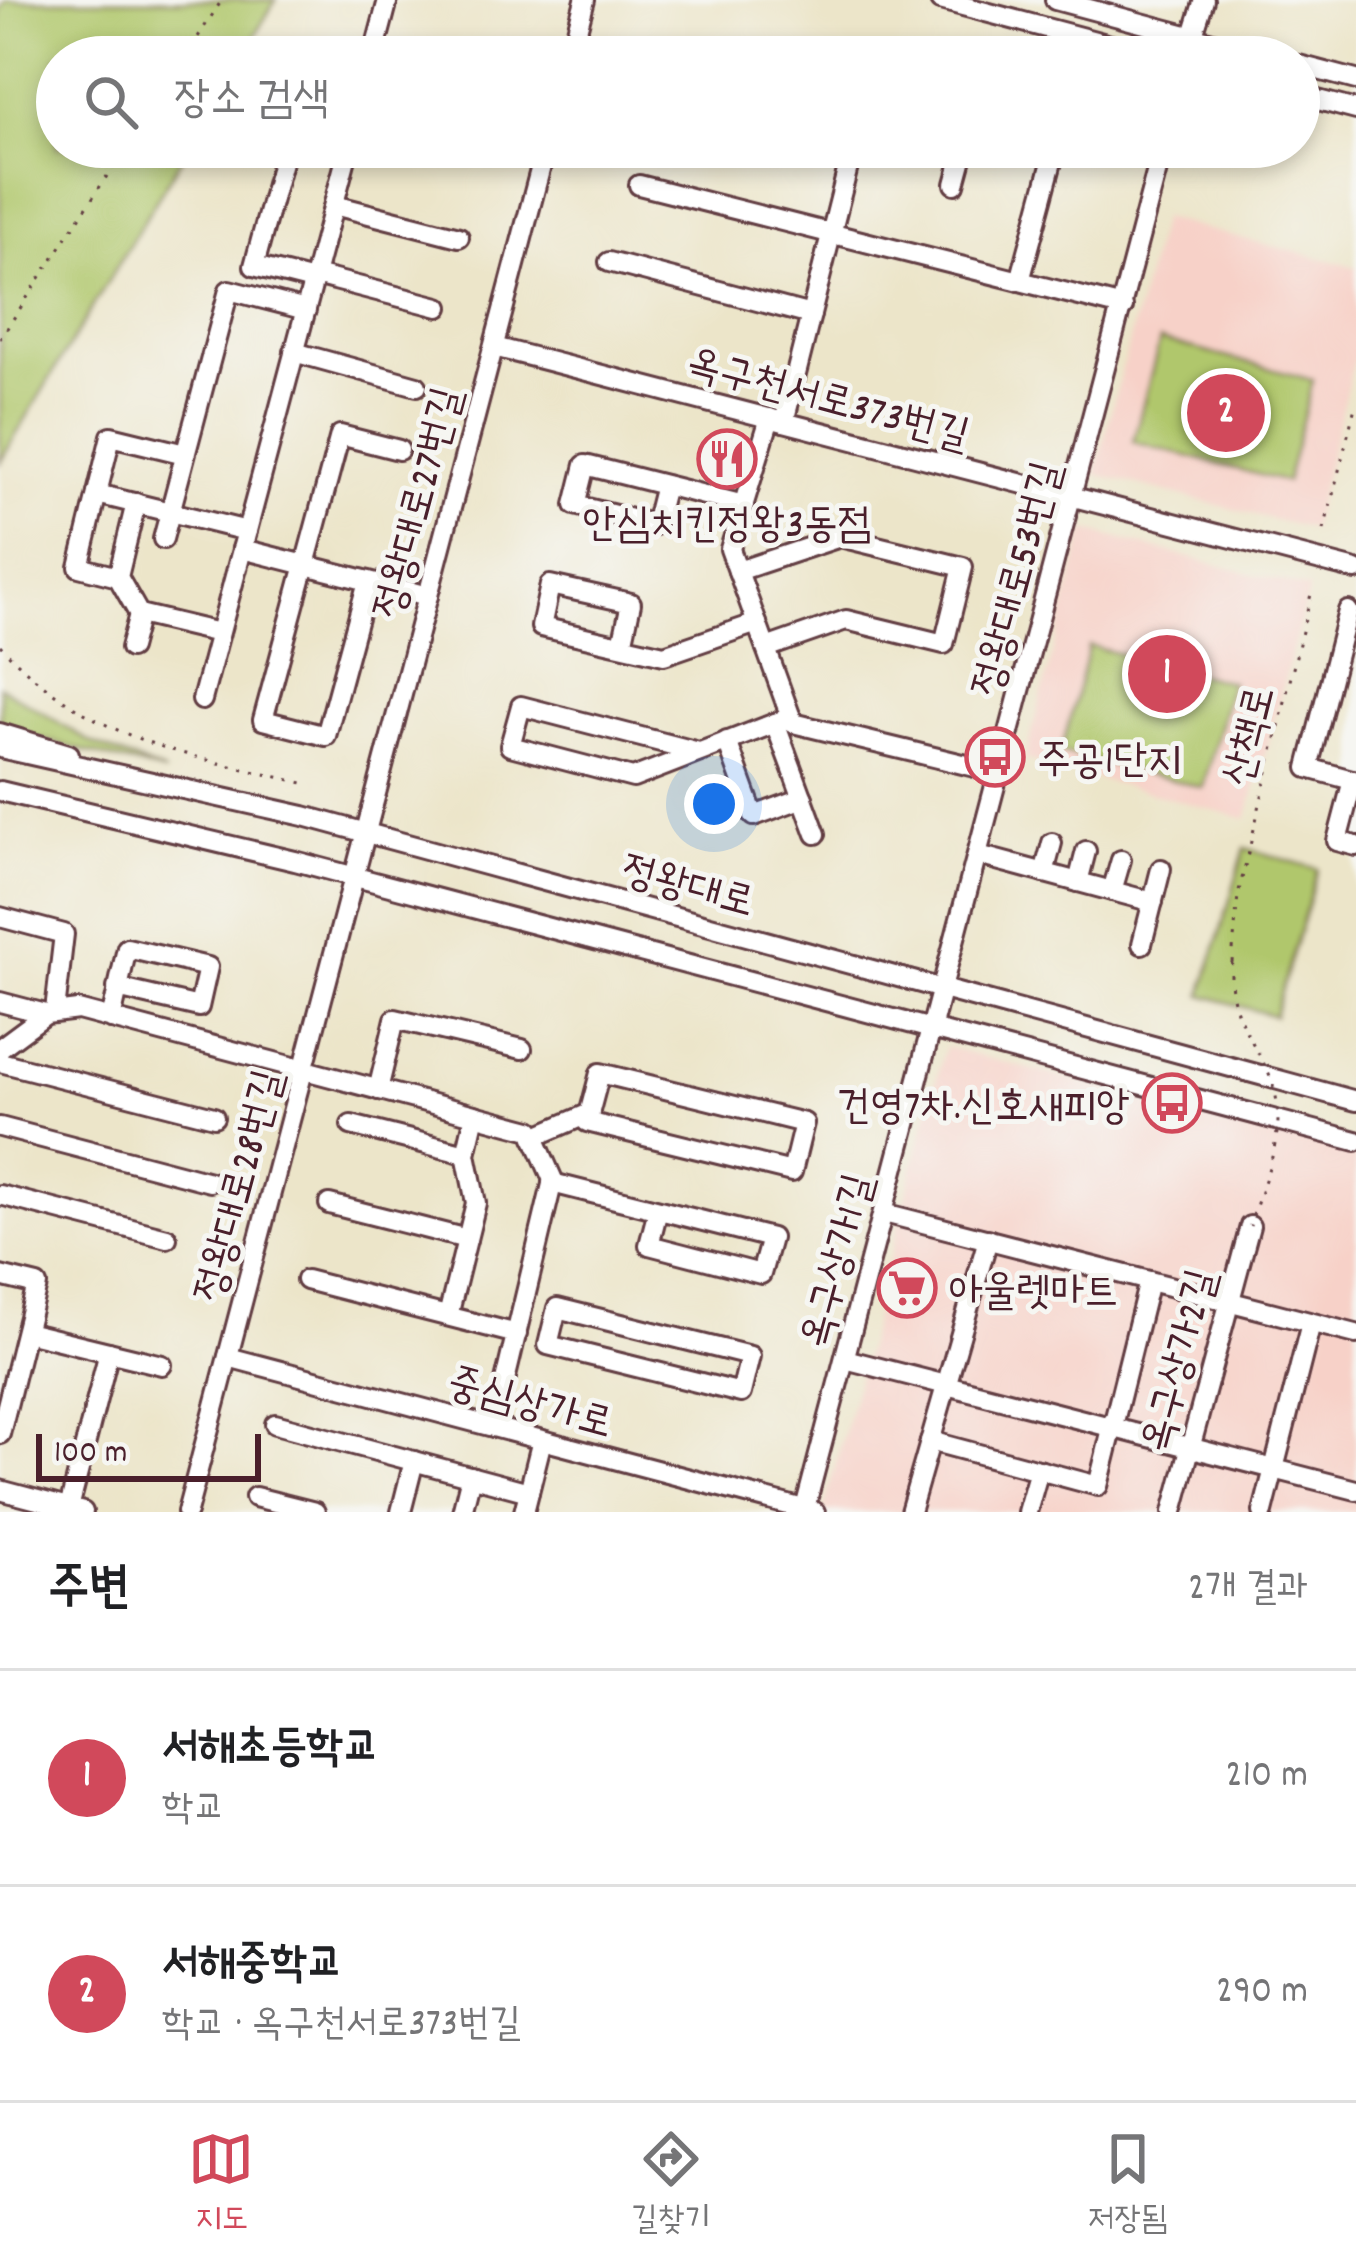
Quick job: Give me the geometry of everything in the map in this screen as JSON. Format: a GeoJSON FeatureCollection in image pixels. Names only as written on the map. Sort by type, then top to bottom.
{"type":"FeatureCollection","features":[{"type":"Feature","properties":{"kind":"street"},"geometry":{"type":"LineString","coordinates":[[379,36],[388,0]]}},
{"type":"Feature","properties":{"kind":"street"},"geometry":{"type":"LineString","coordinates":[[576,36],[585,0]]}},
{"type":"Feature","properties":{"kind":"street"},"geometry":{"type":"LineString","coordinates":[[940,0],[1076,36]]}},
{"type":"Feature","properties":{"kind":"street"},"geometry":{"type":"LineString","coordinates":[[1055,0],[1191,36]]}},
{"type":"Feature","properties":{"kind":"street"},"geometry":{"type":"LineString","coordinates":[[1195,36],[1204,0]]}},
{"type":"Feature","properties":{"kind":"street"},"geometry":{"type":"LineString","coordinates":[[1320,71],[1356,80]]}},
{"type":"Feature","properties":{"kind":"street"},"geometry":{"type":"LineString","coordinates":[[1320,101],[1356,110]]}},
{"type":"Feature","properties":{"kind":"street"},"geometry":{"type":"LineString","coordinates":[[280,168],[254,266],[439,307]]}},
{"type":"Feature","properties":{"kind":"street"},"geometry":{"type":"LineString","coordinates":[[202,700],[344,168]]}},
{"type":"Feature","properties":{"kind":"street","name":"정왕대로27번길"},"geometry":{"type":"LineString","coordinates":[[355,876],[541,168]]}},
{"type":"Feature","properties":{"kind":"street"},"geometry":{"type":"LineString","coordinates":[[816,834],[802,798],[766,648],[730,549],[811,315],[849,168]]}},
{"type":"Feature","properties":{"kind":"street"},"geometry":{"type":"LineString","coordinates":[[955,184],[959,168]]}},
{"type":"Feature","properties":{"kind":"street"},"geometry":{"type":"LineString","coordinates":[[1020,281],[1050,168]]}},
{"type":"Feature","properties":{"kind":"street","name":"정왕대로53번길"},"geometry":{"type":"LineString","coordinates":[[933,1026],[1158,168]]}},
{"type":"Feature","properties":{"kind":"street"},"geometry":{"type":"LineString","coordinates":[[639,184],[1123,307]]}},
{"type":"Feature","properties":{"kind":"street"},"geometry":{"type":"LineString","coordinates":[[334,205],[459,237]]}},
{"type":"Feature","properties":{"kind":"street"},"geometry":{"type":"LineString","coordinates":[[609,262],[811,315]]}},
{"type":"Feature","properties":{"kind":"street"},"geometry":{"type":"LineString","coordinates":[[163,539],[229,290],[306,310]]}},
{"type":"Feature","properties":{"kind":"street","name":"옥구천서로373번길"},"geometry":{"type":"LineString","coordinates":[[494,347],[1356,570]]}},
{"type":"Feature","properties":{"kind":"street"},"geometry":{"type":"LineString","coordinates":[[295,352],[417,386]]}},
{"type":"Feature","properties":{"kind":"street"},"geometry":{"type":"LineString","coordinates":[[368,581],[326,736],[263,720],[340,435],[399,450]]}},
{"type":"Feature","properties":{"kind":"street"},"geometry":{"type":"LineString","coordinates":[[118,577],[79,567],[111,436],[185,454]]}},
{"type":"Feature","properties":{"kind":"street"},"geometry":{"type":"LineString","coordinates":[[665,485],[655,525],[574,505],[585,465],[665,485],[744,506]]}},
{"type":"Feature","properties":{"kind":"street"},"geometry":{"type":"LineString","coordinates":[[98,494],[170,512],[305,565],[428,596]]}},
{"type":"Feature","properties":{"kind":"street"},"geometry":{"type":"LineString","coordinates":[[130,648],[139,614],[118,577],[136,503]]}},
{"type":"Feature","properties":{"kind":"street"},"geometry":{"type":"LineString","coordinates":[[738,571],[840,537],[963,568],[944,644],[846,620],[766,648]]}},
{"type":"Feature","properties":{"kind":"street"},"geometry":{"type":"LineString","coordinates":[[622,645],[631,603],[550,585],[541,627],[664,655],[757,623]]}},
{"type":"Feature","properties":{"kind":"street"},"geometry":{"type":"LineString","coordinates":[[1348,610],[1308,768],[1354,781],[1336,841],[1356,846]]}},
{"type":"Feature","properties":{"kind":"street"},"geometry":{"type":"LineString","coordinates":[[139,614],[220,633]]}},
{"type":"Feature","properties":{"kind":"street"},"geometry":{"type":"LineString","coordinates":[[700,752],[521,706],[510,746],[633,778],[783,720],[1000,773]]}},
{"type":"Feature","properties":{"kind":"street"},"geometry":{"type":"LineString","coordinates":[[588,766],[598,726]]}},
{"type":"Feature","properties":{"kind":"street"},"geometry":{"type":"LineString","coordinates":[[0,733],[49,746],[118,774]]}},
{"type":"Feature","properties":{"kind":"street"},"geometry":{"type":"LineString","coordinates":[[727,741],[754,815],[802,798]]}},
{"type":"Feature","properties":{"kind":"street","name":"정왕대로"},"geometry":{"type":"LineString","coordinates":[[0,748],[366,832],[1356,1101]]}},
{"type":"Feature","properties":{"kind":"street","name":"정왕대로"},"geometry":{"type":"LineString","coordinates":[[0,791],[355,876],[1356,1141]]}},
{"type":"Feature","properties":{"kind":"street"},"geometry":{"type":"LineString","coordinates":[[1044,873],[1052,843]]}},
{"type":"Feature","properties":{"kind":"street"},"geometry":{"type":"LineString","coordinates":[[1078,882],[1086,851]]}},
{"type":"Feature","properties":{"kind":"street"},"geometry":{"type":"LineString","coordinates":[[978,855],[1153,902]]}},
{"type":"Feature","properties":{"kind":"street"},"geometry":{"type":"LineString","coordinates":[[1112,891],[1121,860]]}},
{"type":"Feature","properties":{"kind":"street"},"geometry":{"type":"LineString","coordinates":[[1142,944],[1161,869]]}},
{"type":"Feature","properties":{"kind":"street","name":"정왕대로28번길"},"geometry":{"type":"LineString","coordinates":[[187,1512],[355,876]]}},
{"type":"Feature","properties":{"kind":"street"},"geometry":{"type":"LineString","coordinates":[[0,917],[64,934],[50,1012],[3,1040]]}},
{"type":"Feature","properties":{"kind":"street"},"geometry":{"type":"LineString","coordinates":[[111,1018],[117,988],[127,948],[208,967],[199,1007],[117,988]]}},
{"type":"Feature","properties":{"kind":"street"},"geometry":{"type":"LineString","coordinates":[[0,1002],[50,1012],[78,1010],[531,1130],[552,1184],[494,1427]]}},
{"type":"Feature","properties":{"kind":"street"},"geometry":{"type":"LineString","coordinates":[[378,1090],[395,1019],[522,1049]]}},
{"type":"Feature","properties":{"kind":"street","name":"옥구상가1길"},"geometry":{"type":"LineString","coordinates":[[809,1511],[933,1026]]}},
{"type":"Feature","properties":{"kind":"street"},"geometry":{"type":"LineString","coordinates":[[0,1062],[214,1117]]}},
{"type":"Feature","properties":{"kind":"street"},"geometry":{"type":"LineString","coordinates":[[599,1073],[805,1123],[792,1172],[587,1122],[590,1113],[599,1073]]}},
{"type":"Feature","properties":{"kind":"street"},"geometry":{"type":"LineString","coordinates":[[534,1137],[590,1113]]}},
{"type":"Feature","properties":{"kind":"street"},"geometry":{"type":"LineString","coordinates":[[448,1316],[476,1203],[466,1154],[475,1115]]}},
{"type":"Feature","properties":{"kind":"street"},"geometry":{"type":"LineString","coordinates":[[350,1125],[466,1154]]}},
{"type":"Feature","properties":{"kind":"street"},"geometry":{"type":"LineString","coordinates":[[0,1126],[210,1182]]}},
{"type":"Feature","properties":{"kind":"street"},"geometry":{"type":"LineString","coordinates":[[552,1184],[658,1210],[771,1238],[761,1274],[649,1245],[658,1210]]}},
{"type":"Feature","properties":{"kind":"street"},"geometry":{"type":"LineString","coordinates":[[0,1195],[167,1238]]}},
{"type":"Feature","properties":{"kind":"street"},"geometry":{"type":"LineString","coordinates":[[329,1204],[467,1240]]}},
{"type":"Feature","properties":{"kind":"street"},"geometry":{"type":"LineString","coordinates":[[884,1213],[1356,1334]]}},
{"type":"Feature","properties":{"kind":"street","name":"옥구상가2길"},"geometry":{"type":"LineString","coordinates":[[1173,1512],[1250,1226]]}},
{"type":"Feature","properties":{"kind":"street"},"geometry":{"type":"LineString","coordinates":[[910,1512],[988,1239]]}},
{"type":"Feature","properties":{"kind":"street"},"geometry":{"type":"LineString","coordinates":[[0,1276],[37,1285],[0,1435]]}},
{"type":"Feature","properties":{"kind":"street"},"geometry":{"type":"LineString","coordinates":[[306,1280],[448,1316],[553,1327]]}},
{"type":"Feature","properties":{"kind":"street"},"geometry":{"type":"LineString","coordinates":[[930,1442],[1098,1486],[1149,1281]]}},
{"type":"Feature","properties":{"kind":"street"},"geometry":{"type":"LineString","coordinates":[[557,1308],[750,1356],[741,1393],[548,1345],[553,1327],[557,1308]]}},
{"type":"Feature","properties":{"kind":"street"},"geometry":{"type":"LineString","coordinates":[[1263,1512],[1311,1323]]}},
{"type":"Feature","properties":{"kind":"street"},"geometry":{"type":"LineString","coordinates":[[26,1332],[162,1365]]}},
{"type":"Feature","properties":{"kind":"street"},"geometry":{"type":"LineString","coordinates":[[0,1490],[36,1506],[76,1510],[109,1352]]}},
{"type":"Feature","properties":{"kind":"street","name":"중심상가로"},"geometry":{"type":"LineString","coordinates":[[228,1357],[809,1511]]}},
{"type":"Feature","properties":{"kind":"street"},"geometry":{"type":"LineString","coordinates":[[845,1360],[1356,1490]]}},
{"type":"Feature","properties":{"kind":"street"},"geometry":{"type":"LineString","coordinates":[[274,1424],[529,1492]]}},
{"type":"Feature","properties":{"kind":"street"},"geometry":{"type":"LineString","coordinates":[[524,1512],[542,1440]]}},
{"type":"Feature","properties":{"kind":"street"},"geometry":{"type":"LineString","coordinates":[[401,1512],[414,1461]]}},
{"type":"Feature","properties":{"kind":"street"},"geometry":{"type":"LineString","coordinates":[[1027,1512],[1039,1471]]}},
{"type":"Feature","properties":{"kind":"street"},"geometry":{"type":"LineString","coordinates":[[463,1512],[471,1476]]}},
{"type":"Feature","properties":{"kind":"street"},"geometry":{"type":"LineString","coordinates":[[255,1498],[315,1512]]}},
{"type":"Feature","properties":{"kind":"path"},"geometry":{"type":"LineString","coordinates":[[199,36],[222,0]]}},
{"type":"Feature","properties":{"kind":"path"},"geometry":{"type":"LineString","coordinates":[[0,339],[112,168]]}},
{"type":"Feature","properties":{"kind":"path"},"geometry":{"type":"LineString","coordinates":[[1324,530],[1356,403]]}},
{"type":"Feature","properties":{"kind":"path","name":"산책로"},"geometry":{"type":"LineString","coordinates":[[1250,1226],[1278,1114],[1272,1084],[1235,1013],[1229,983],[1238,895],[1312,590]]}},
{"type":"Feature","properties":{"kind":"path"},"geometry":{"type":"LineString","coordinates":[[0,646],[52,692],[111,730],[153,746],[311,785]]}},
{"type":"Feature","properties":{"kind":"shaded area"},"geometry":{"type":"Polygon","coordinates":[[[1161,218],[1356,267],[1356,353],[1311,529],[1095,474],[1161,218]]]}},
{"type":"Feature","properties":{"kind":"shaded area"},"geometry":{"type":"Polygon","coordinates":[[[1085,530],[1309,589],[1247,819],[1025,759],[1085,530]]]}},
{"type":"Feature","properties":{"kind":"shaded area"},"geometry":{"type":"Polygon","coordinates":[[[945,1047],[1356,1154],[1356,1512],[823,1512],[945,1047]]]}},
{"type":"Feature","properties":{"kind":"green space"},"geometry":{"type":"Polygon","coordinates":[[[6,0],[276,0],[255,36],[36,36],[36,168],[175,168],[0,462],[0,10],[6,0]]]}},
{"type":"Feature","properties":{"kind":"green space"},"geometry":{"type":"Polygon","coordinates":[[[1160,340],[1313,380],[1286,482],[1133,442],[1160,340]]]}},
{"type":"Feature","properties":{"kind":"green space"},"geometry":{"type":"Polygon","coordinates":[[[1089,646],[1231,682],[1203,788],[1061,752],[1089,646]]]}},
{"type":"Feature","properties":{"kind":"green space"},"geometry":{"type":"Polygon","coordinates":[[[0,686],[90,742],[165,773],[0,728],[0,686]]]}},
{"type":"Feature","properties":{"kind":"green space"},"geometry":{"type":"Polygon","coordinates":[[[1245,848],[1318,869],[1274,1016],[1202,995],[1245,848]]]}},
{"type":"Feature","properties":{"kind":"place","name":"서해중학교"},"geometry":{"type":"Point","coordinates":[1226,413]}},
{"type":"Feature","properties":{"kind":"place","name":"안심치킨정왕3동점"},"geometry":{"type":"Point","coordinates":[727,459]}},
{"type":"Feature","properties":{"kind":"place","name":"서해초등학교"},"geometry":{"type":"Point","coordinates":[1167,674]}},
{"type":"Feature","properties":{"kind":"place","name":"주공1단지"},"geometry":{"type":"Point","coordinates":[995,757]}},
{"type":"Feature","properties":{"kind":"place","name":"건영7차.신호새피앙"},"geometry":{"type":"Point","coordinates":[1172,1103]}},
{"type":"Feature","properties":{"kind":"place","name":"아울렛마트"},"geometry":{"type":"Point","coordinates":[907,1288]}}]}
